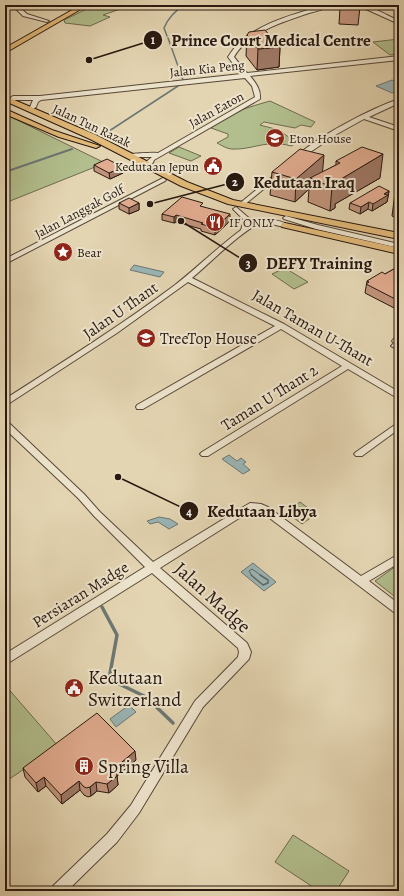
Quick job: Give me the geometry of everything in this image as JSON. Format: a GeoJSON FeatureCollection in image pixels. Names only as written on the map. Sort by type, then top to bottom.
{"type":"FeatureCollection","features":[{"type":"Feature","properties":{"kind":"main road"},"geometry":{"type":"LineString","coordinates":[[5,48],[47,21],[78,5]]}},
{"type":"Feature","properties":{"kind":"main road"},"geometry":{"type":"LineString","coordinates":[[5,48],[85,5]]}},
{"type":"Feature","properties":{"kind":"main road"},"geometry":{"type":"LineString","coordinates":[[5,48],[55,23],[60,18]]}},
{"type":"Feature","properties":{"kind":"main road"},"geometry":{"type":"LineString","coordinates":[[5,94],[86,134]]}},
{"type":"Feature","properties":{"kind":"main road","name":"Jalan Tun Razak"},"geometry":{"type":"LineString","coordinates":[[5,98],[86,134],[149,166],[238,207],[399,236]]}},
{"type":"Feature","properties":{"kind":"main road","name":"Jalan Tun Razak"},"geometry":{"type":"LineString","coordinates":[[5,108],[80,142],[96,146],[196,196],[238,207],[285,222],[399,251]]}},
{"type":"Feature","properties":{"kind":"main road","name":"Jalan Tun Razak"},"geometry":{"type":"LineString","coordinates":[[285,222],[399,241]]}},
{"type":"Feature","properties":{"kind":"street"},"geometry":{"type":"LineString","coordinates":[[14,5],[25,15],[47,21]]}},
{"type":"Feature","properties":{"kind":"street"},"geometry":{"type":"LineString","coordinates":[[246,75],[231,57],[233,52],[245,41],[261,30],[275,24],[330,5]]}},
{"type":"Feature","properties":{"kind":"street"},"geometry":{"type":"LineString","coordinates":[[359,5],[399,23]]}},
{"type":"Feature","properties":{"kind":"street","name":"Jalan Kia Peng"},"geometry":{"type":"LineString","coordinates":[[13,98],[40,98],[399,58]]}},
{"type":"Feature","properties":{"kind":"street","name":"Jalan Eaton"},"geometry":{"type":"LineString","coordinates":[[149,166],[150,160],[161,153],[258,98],[254,85],[246,75]]}},
{"type":"Feature","properties":{"kind":"street"},"geometry":{"type":"LineString","coordinates":[[33,107],[35,101],[40,98]]}},
{"type":"Feature","properties":{"kind":"street"},"geometry":{"type":"LineString","coordinates":[[292,163],[312,148],[363,117],[399,101]]}},
{"type":"Feature","properties":{"kind":"street"},"geometry":{"type":"LineString","coordinates":[[363,117],[399,129]]}},
{"type":"Feature","properties":{"kind":"street","name":"Jalan Eaton"},"geometry":{"type":"LineString","coordinates":[[127,155],[150,156],[161,153]]}},
{"type":"Feature","properties":{"kind":"street"},"geometry":{"type":"LineString","coordinates":[[244,230],[248,220],[238,207],[286,168]]}},
{"type":"Feature","properties":{"kind":"street","name":"Jalan Langgak Golf"},"geometry":{"type":"LineString","coordinates":[[5,262],[163,180]]}},
{"type":"Feature","properties":{"kind":"street","name":"Jalan U Thant"},"geometry":{"type":"LineString","coordinates":[[5,403],[118,330],[188,279],[244,230],[260,221],[285,222],[316,227],[399,246]]}},
{"type":"Feature","properties":{"kind":"street","name":"Jalan Taman U-Thant"},"geometry":{"type":"LineString","coordinates":[[188,279],[281,326],[399,396]]}},
{"type":"Feature","properties":{"kind":"street"},"geometry":{"type":"LineString","coordinates":[[140,407],[281,326]]}},
{"type":"Feature","properties":{"kind":"street"},"geometry":{"type":"LineString","coordinates":[[395,346],[398,344],[396,341],[399,338]]}},
{"type":"Feature","properties":{"kind":"street","name":"Taman U Thant 2"},"geometry":{"type":"LineString","coordinates":[[205,454],[349,365]]}},
{"type":"Feature","properties":{"kind":"street","name":"Jalan Madge"},"geometry":{"type":"LineString","coordinates":[[5,424],[81,496],[97,514],[152,567],[243,646],[245,652],[243,659],[199,704],[135,808],[112,838],[58,891]]}},
{"type":"Feature","properties":{"kind":"street"},"geometry":{"type":"LineString","coordinates":[[359,454],[399,425]]}},
{"type":"Feature","properties":{"kind":"street","name":"Persiaran Madge"},"geometry":{"type":"LineString","coordinates":[[5,660],[244,508],[255,506],[265,509],[399,610]]}},
{"type":"Feature","properties":{"kind":"street"},"geometry":{"type":"LineString","coordinates":[[361,582],[399,558]]}},
{"type":"Feature","properties":{"kind":"green space"},"geometry":{"type":"Polygon","coordinates":[[[95,5],[132,5],[103,15],[110,17],[90,26],[65,23],[64,20],[95,5]]]}},
{"type":"Feature","properties":{"kind":"green space"},"geometry":{"type":"Polygon","coordinates":[[[399,39],[399,54],[390,55],[373,42],[399,39]]]}},
{"type":"Feature","properties":{"kind":"green space"},"geometry":{"type":"Polygon","coordinates":[[[270,101],[315,122],[311,127],[301,125],[295,128],[264,122],[260,125],[279,130],[287,136],[301,141],[291,146],[282,144],[267,144],[240,149],[228,148],[217,143],[228,137],[228,134],[211,128],[217,123],[231,114],[270,101]]]}},
{"type":"Feature","properties":{"kind":"green space"},"geometry":{"type":"Polygon","coordinates":[[[5,114],[105,163],[5,203],[5,114]]]}},
{"type":"Feature","properties":{"kind":"green space"},"geometry":{"type":"Polygon","coordinates":[[[179,147],[201,156],[191,161],[169,153],[179,147]]]}},
{"type":"Feature","properties":{"kind":"green space"},"geometry":{"type":"Polygon","coordinates":[[[285,268],[308,282],[294,289],[272,274],[285,268]]]}},
{"type":"Feature","properties":{"kind":"green space"},"geometry":{"type":"Polygon","coordinates":[[[300,502],[316,514],[302,524],[286,512],[300,502]]]}},
{"type":"Feature","properties":{"kind":"green space"},"geometry":{"type":"Polygon","coordinates":[[[399,564],[399,600],[375,581],[399,564]]]}},
{"type":"Feature","properties":{"kind":"green space"},"geometry":{"type":"Polygon","coordinates":[[[5,685],[58,746],[5,782],[5,685]]]}},
{"type":"Feature","properties":{"kind":"green space"},"geometry":{"type":"Polygon","coordinates":[[[293,835],[349,871],[336,891],[319,891],[275,862],[293,835]]]}},
{"type":"Feature","properties":{"kind":"water"},"geometry":{"type":"Polygon","coordinates":[[[392,80],[399,83],[399,91],[392,93],[376,86],[392,80]]]}},
{"type":"Feature","properties":{"kind":"water"},"geometry":{"type":"Polygon","coordinates":[[[134,265],[164,272],[160,277],[130,270],[134,265]]]}},
{"type":"Feature","properties":{"kind":"water"},"geometry":{"type":"Polygon","coordinates":[[[229,455],[237,461],[241,458],[246,462],[243,464],[250,470],[243,474],[222,459],[229,455]]]}},
{"type":"Feature","properties":{"kind":"water"},"geometry":{"type":"Polygon","coordinates":[[[159,517],[170,519],[178,524],[169,529],[158,522],[150,524],[147,521],[159,517]]]}},
{"type":"Feature","properties":{"kind":"water"},"geometry":{"type":"Polygon","coordinates":[[[253,563],[276,582],[264,591],[241,572],[253,563]]]}},
{"type":"Feature","properties":{"kind":"water"},"geometry":{"type":"Polygon","coordinates":[[[129,705],[136,712],[116,727],[110,719],[129,705]]]}},
{"type":"Feature","properties":{"kind":"building"},"geometry":{"type":"Polygon","coordinates":[[[341,5],[354,5],[360,7],[360,9],[340,8],[341,5]]]}},
{"type":"Feature","properties":{"kind":"building"},"geometry":{"type":"Polygon","coordinates":[[[265,30],[280,47],[258,49],[247,35],[249,32],[265,30]]]}},
{"type":"Feature","properties":{"kind":"building"},"geometry":{"type":"Polygon","coordinates":[[[362,147],[383,154],[336,182],[337,185],[332,187],[310,178],[340,163],[336,161],[362,147]]]}},
{"type":"Feature","properties":{"kind":"building"},"geometry":{"type":"Polygon","coordinates":[[[300,149],[324,155],[296,179],[272,172],[300,149]]]}},
{"type":"Feature","properties":{"kind":"building"},"geometry":{"type":"Polygon","coordinates":[[[107,159],[123,167],[109,173],[94,165],[107,159]]]}},
{"type":"Feature","properties":{"kind":"building"},"geometry":{"type":"Polygon","coordinates":[[[379,186],[389,191],[384,194],[388,195],[373,204],[369,202],[361,207],[350,203],[379,186]]]}},
{"type":"Feature","properties":{"kind":"building"},"geometry":{"type":"Polygon","coordinates":[[[182,197],[203,203],[200,206],[230,214],[215,228],[176,215],[174,217],[162,214],[182,197]]]}},
{"type":"Feature","properties":{"kind":"building"},"geometry":{"type":"Polygon","coordinates":[[[129,198],[139,203],[129,208],[119,203],[129,198]]]}},
{"type":"Feature","properties":{"kind":"building"},"geometry":{"type":"Polygon","coordinates":[[[399,266],[399,301],[366,284],[369,282],[367,281],[382,272],[385,274],[399,266]]]}},
{"type":"Feature","properties":{"kind":"building","name":"Spring Villa"},"geometry":{"type":"Polygon","coordinates":[[[97,713],[135,751],[116,767],[117,776],[107,784],[96,782],[90,787],[86,788],[79,781],[61,795],[44,777],[36,783],[23,768],[97,713]]]}},
{"type":"Feature","properties":{"kind":"waterway"},"geometry":{"type":"LineString","coordinates":[[167,36],[164,28],[166,24],[172,15],[183,5]]}},
{"type":"Feature","properties":{"kind":"waterway"},"geometry":{"type":"LineString","coordinates":[[168,38],[183,80]]}},
{"type":"Feature","properties":{"kind":"waterway"},"geometry":{"type":"LineString","coordinates":[[100,137],[178,86]]}},
{"type":"Feature","properties":{"kind":"waterway"},"geometry":{"type":"LineString","coordinates":[[5,172],[72,149]]}},
{"type":"Feature","properties":{"kind":"waterway"},"geometry":{"type":"LineString","coordinates":[[102,607],[117,635],[109,679],[146,697],[173,723]]}},
{"type":"Feature","properties":{"kind":"place","name":"Prince Court Medical Centre"},"geometry":{"type":"Point","coordinates":[89,60]}},
{"type":"Feature","properties":{"kind":"place","name":"Eton House"},"geometry":{"type":"Point","coordinates":[275,138]}},
{"type":"Feature","properties":{"kind":"place","name":"Kedutaan Jepun"},"geometry":{"type":"Point","coordinates":[213,166]}},
{"type":"Feature","properties":{"kind":"place","name":"Kedutaan Iraq"},"geometry":{"type":"Point","coordinates":[150,204]}},
{"type":"Feature","properties":{"kind":"place","name":"DEFY Training"},"geometry":{"type":"Point","coordinates":[181,221]}},
{"type":"Feature","properties":{"kind":"place","name":"IF ONLY"},"geometry":{"type":"Point","coordinates":[215,222]}},
{"type":"Feature","properties":{"kind":"place","name":"Bear"},"geometry":{"type":"Point","coordinates":[63,252]}},
{"type":"Feature","properties":{"kind":"place","name":"TreeTop House"},"geometry":{"type":"Point","coordinates":[146,338]}},
{"type":"Feature","properties":{"kind":"place","name":"Kedutaan Libya"},"geometry":{"type":"Point","coordinates":[118,477]}},
{"type":"Feature","properties":{"kind":"place","name":"Kedutaan Switzerland"},"geometry":{"type":"Point","coordinates":[74,688]}},
{"type":"Feature","properties":{"kind":"place","name":"Spring Villa"},"geometry":{"type":"Point","coordinates":[84,766]}}]}
